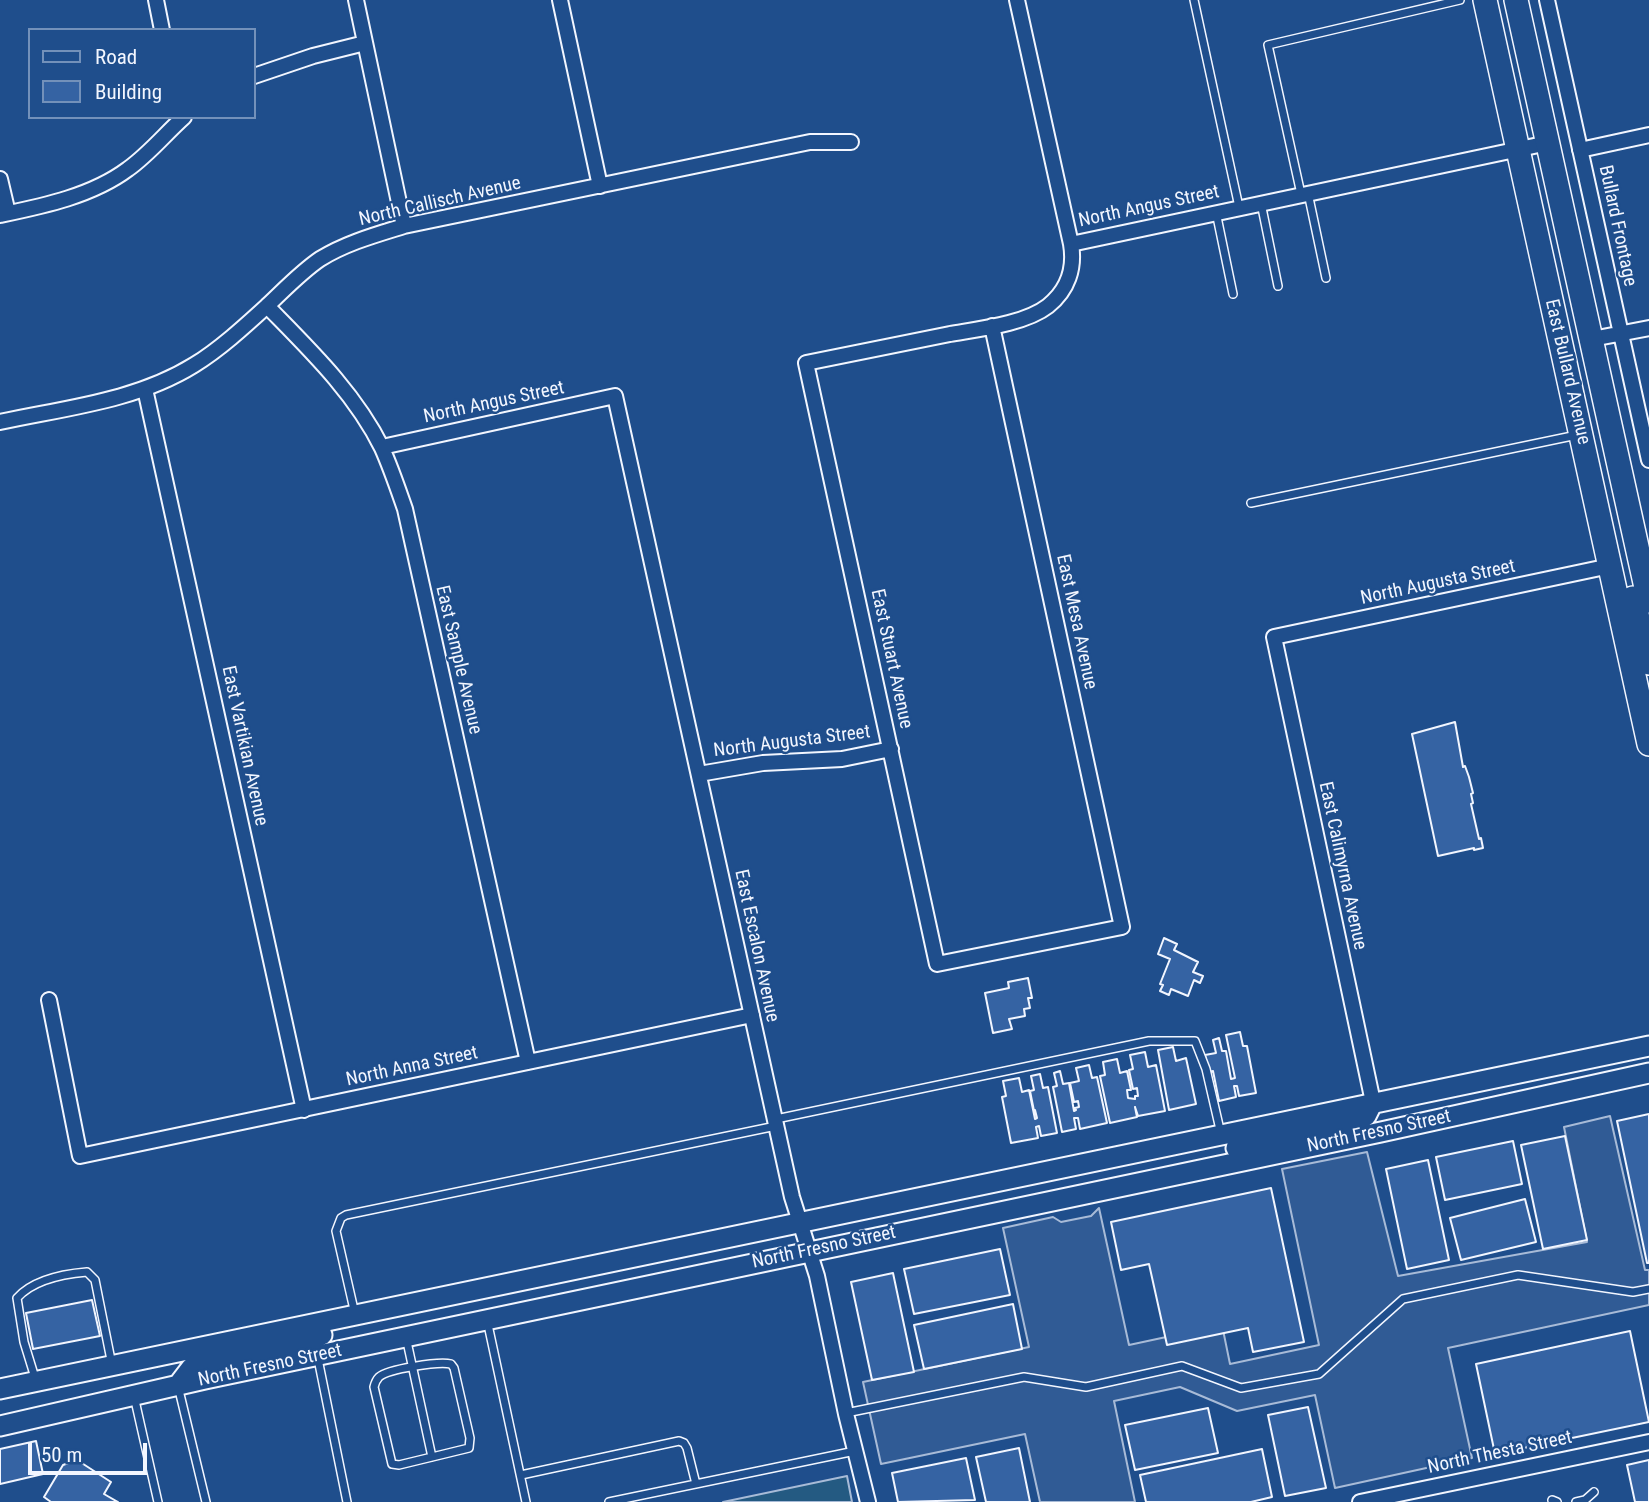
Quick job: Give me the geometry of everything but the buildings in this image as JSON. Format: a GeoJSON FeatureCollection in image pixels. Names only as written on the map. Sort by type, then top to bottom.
{"type":"FeatureCollection","features":[{"type":"Feature","properties":{"kind":"main road","name":"East Bullard Avenue"},"geometry":{"type":"LineString","coordinates":[[1485,0],[1649,744]]}},
{"type":"Feature","properties":{"kind":"main road","name":"East Bullard Avenue"},"geometry":{"type":"LineString","coordinates":[[1516,0],[1649,601]]}},
{"type":"Feature","properties":{"kind":"main road"},"geometry":{"type":"LineString","coordinates":[[1610,566],[1622,568],[1627,575],[1649,663]]}},
{"type":"Feature","properties":{"kind":"main road","name":"North Fresno Street"},"geometry":{"type":"LineString","coordinates":[[0,1389],[1649,1046]]}},
{"type":"Feature","properties":{"kind":"main road","name":"North Fresno Street"},"geometry":{"type":"LineString","coordinates":[[0,1426],[406,1336],[1649,1073]]}},
{"type":"Feature","properties":{"kind":"main road"},"geometry":{"type":"LineString","coordinates":[[1212,1166],[1215,1157],[1227,1151],[1366,1116],[1373,1102]]}},
{"type":"Feature","properties":{"kind":"main road"},"geometry":{"type":"LineString","coordinates":[[178,1385],[191,1368],[207,1361],[313,1338],[340,1329],[355,1315]]}},
{"type":"Feature","properties":{"kind":"street"},"geometry":{"type":"LineString","coordinates":[[156,0],[162,28]]}},
{"type":"Feature","properties":{"kind":"street"},"geometry":{"type":"LineString","coordinates":[[356,0],[404,226]]}},
{"type":"Feature","properties":{"kind":"street"},"geometry":{"type":"LineString","coordinates":[[1017,0],[1072,244]]}},
{"type":"Feature","properties":{"kind":"street","name":"Bullard Frontage"},"geometry":{"type":"LineString","coordinates":[[1547,0],[1649,460]]}},
{"type":"Feature","properties":{"kind":"street"},"geometry":{"type":"LineString","coordinates":[[565,1],[600,186]]}},
{"type":"Feature","properties":{"kind":"street"},"geometry":{"type":"LineString","coordinates":[[256,75],[313,56],[365,43]]}},
{"type":"Feature","properties":{"kind":"street"},"geometry":{"type":"LineString","coordinates":[[0,178],[4,214],[74,195],[126,171],[182,119]]}},
{"type":"Feature","properties":{"kind":"street"},"geometry":{"type":"LineString","coordinates":[[1580,150],[1649,135]]}},
{"type":"Feature","properties":{"kind":"street","name":"North Callisch Avenue"},"geometry":{"type":"LineString","coordinates":[[0,422],[118,397],[145,389],[194,366],[320,259],[361,239],[404,226],[810,142],[851,142]]}},
{"type":"Feature","properties":{"kind":"street","name":"North Angus Street"},"geometry":{"type":"LineString","coordinates":[[806,363],[992,326],[1037,313],[1049,306],[1068,281],[1073,268],[1072,244],[1548,143]]}},
{"type":"Feature","properties":{"kind":"street","name":"East Sample Avenue"},"geometry":{"type":"LineString","coordinates":[[267,306],[329,371],[354,403],[382,447],[405,509],[528,1062]]}},
{"type":"Feature","properties":{"kind":"street","name":"East Mesa Avenue"},"geometry":{"type":"LineString","coordinates":[[937,964],[1122,927],[992,326]]}},
{"type":"Feature","properties":{"kind":"street"},"geometry":{"type":"LineString","coordinates":[[1592,340],[1649,328]]}},
{"type":"Feature","properties":{"kind":"street","name":"East Stuart Avenue"},"geometry":{"type":"LineString","coordinates":[[806,363],[937,964]]}},
{"type":"Feature","properties":{"kind":"street","name":"East Vartikian Avenue"},"geometry":{"type":"LineString","coordinates":[[145,389],[304,1110]]}},
{"type":"Feature","properties":{"kind":"street","name":"North Angus Street"},"geometry":{"type":"LineString","coordinates":[[382,447],[615,396]]}},
{"type":"Feature","properties":{"kind":"street","name":"East Escalon Avenue"},"geometry":{"type":"LineString","coordinates":[[615,396],[776,1123],[800,1223],[810,1251],[868,1502]]}},
{"type":"Feature","properties":{"kind":"street","name":"North Augusta Street"},"geometry":{"type":"LineString","coordinates":[[1274,637],[1610,566]]}},
{"type":"Feature","properties":{"kind":"street","name":"East Calimyrna Avenue"},"geometry":{"type":"LineString","coordinates":[[1274,637],[1373,1102]]}},
{"type":"Feature","properties":{"kind":"street","name":"North Augusta Street"},"geometry":{"type":"LineString","coordinates":[[699,774],[763,763],[842,759],[891,749]]}},
{"type":"Feature","properties":{"kind":"street","name":"North Anna Street"},"geometry":{"type":"LineString","coordinates":[[49,1000],[80,1156],[752,1015]]}},
{"type":"Feature","properties":{"kind":"street","name":"North Thesta Street"},"geometry":{"type":"LineString","coordinates":[[1360,1502],[1649,1442]]}},
{"type":"Feature","properties":{"kind":"lane"},"geometry":{"type":"LineString","coordinates":[[1194,0],[1239,207]]}},
{"type":"Feature","properties":{"kind":"lane"},"geometry":{"type":"LineString","coordinates":[[1326,278],[1268,45],[1460,0]]}},
{"type":"Feature","properties":{"kind":"lane"},"geometry":{"type":"LineString","coordinates":[[1261,202],[1278,286]]}},
{"type":"Feature","properties":{"kind":"lane"},"geometry":{"type":"LineString","coordinates":[[1216,212],[1233,294]]}},
{"type":"Feature","properties":{"kind":"lane"},"geometry":{"type":"LineString","coordinates":[[1251,503],[1581,434]]}},
{"type":"Feature","properties":{"kind":"lane"},"geometry":{"type":"LineString","coordinates":[[355,1315],[336,1231],[341,1218],[346,1215],[1149,1041],[1195,1041],[1206,1069],[1221,1134]]}},
{"type":"Feature","properties":{"kind":"lane"},"geometry":{"type":"LineString","coordinates":[[37,1381],[24,1342],[17,1298],[26,1287],[75,1273],[87,1272],[95,1280],[112,1366]]}},
{"type":"Feature","properties":{"kind":"lane"},"geometry":{"type":"LineString","coordinates":[[846,1414],[1024,1377],[1086,1387],[1182,1366],[1241,1388],[1319,1374],[1403,1299],[1518,1275],[1633,1292],[1649,1289]]}},
{"type":"Feature","properties":{"kind":"lane"},"geometry":{"type":"LineString","coordinates":[[487,1319],[526,1502]]}},
{"type":"Feature","properties":{"kind":"lane"},"geometry":{"type":"LineString","coordinates":[[406,1336],[432,1457]]}},
{"type":"Feature","properties":{"kind":"lane"},"geometry":{"type":"LineString","coordinates":[[317,1356],[346,1502]]}},
{"type":"Feature","properties":{"kind":"lane"},"geometry":{"type":"LineString","coordinates":[[441,1362],[451,1364],[454,1368],[470,1444],[465,1450],[399,1465],[391,1464],[374,1387],[384,1374],[413,1367],[441,1362]]}},
{"type":"Feature","properties":{"kind":"lane"},"geometry":{"type":"LineString","coordinates":[[178,1385],[206,1502]]}},
{"type":"Feature","properties":{"kind":"lane"},"geometry":{"type":"LineString","coordinates":[[133,1395],[158,1502]]}},
{"type":"Feature","properties":{"kind":"lane"},"geometry":{"type":"LineString","coordinates":[[520,1475],[679,1441],[687,1448],[696,1484]]}},
{"type":"Feature","properties":{"kind":"lane"},"geometry":{"type":"LineString","coordinates":[[609,1502],[856,1451]]}},
{"type":"Feature","properties":{"kind":"lane"},"geometry":{"type":"LineString","coordinates":[[1576,1502],[1585,1500],[1594,1492]]}},
{"type":"Feature","properties":{"kind":"shaded area"},"geometry":{"type":"Polygon","coordinates":[[[1610,1116],[1645,1270],[1649,1270],[1649,1305],[1448,1348],[1472,1458],[1335,1488],[1315,1395],[1237,1411],[1180,1387],[1114,1401],[1135,1502],[1040,1502],[1025,1434],[881,1464],[863,1382],[1029,1347],[1003,1228],[1053,1217],[1061,1222],[1091,1216],[1099,1208],[1129,1345],[1222,1325],[1230,1364],[1319,1345],[1282,1169],[1367,1152],[1398,1276],[1587,1242],[1564,1127],[1610,1116]]]}},
{"type":"Feature","properties":{"kind":"shaded area"},"geometry":{"type":"Polygon","coordinates":[[[847,1476],[852,1502],[723,1502],[847,1476]]]}}]}
